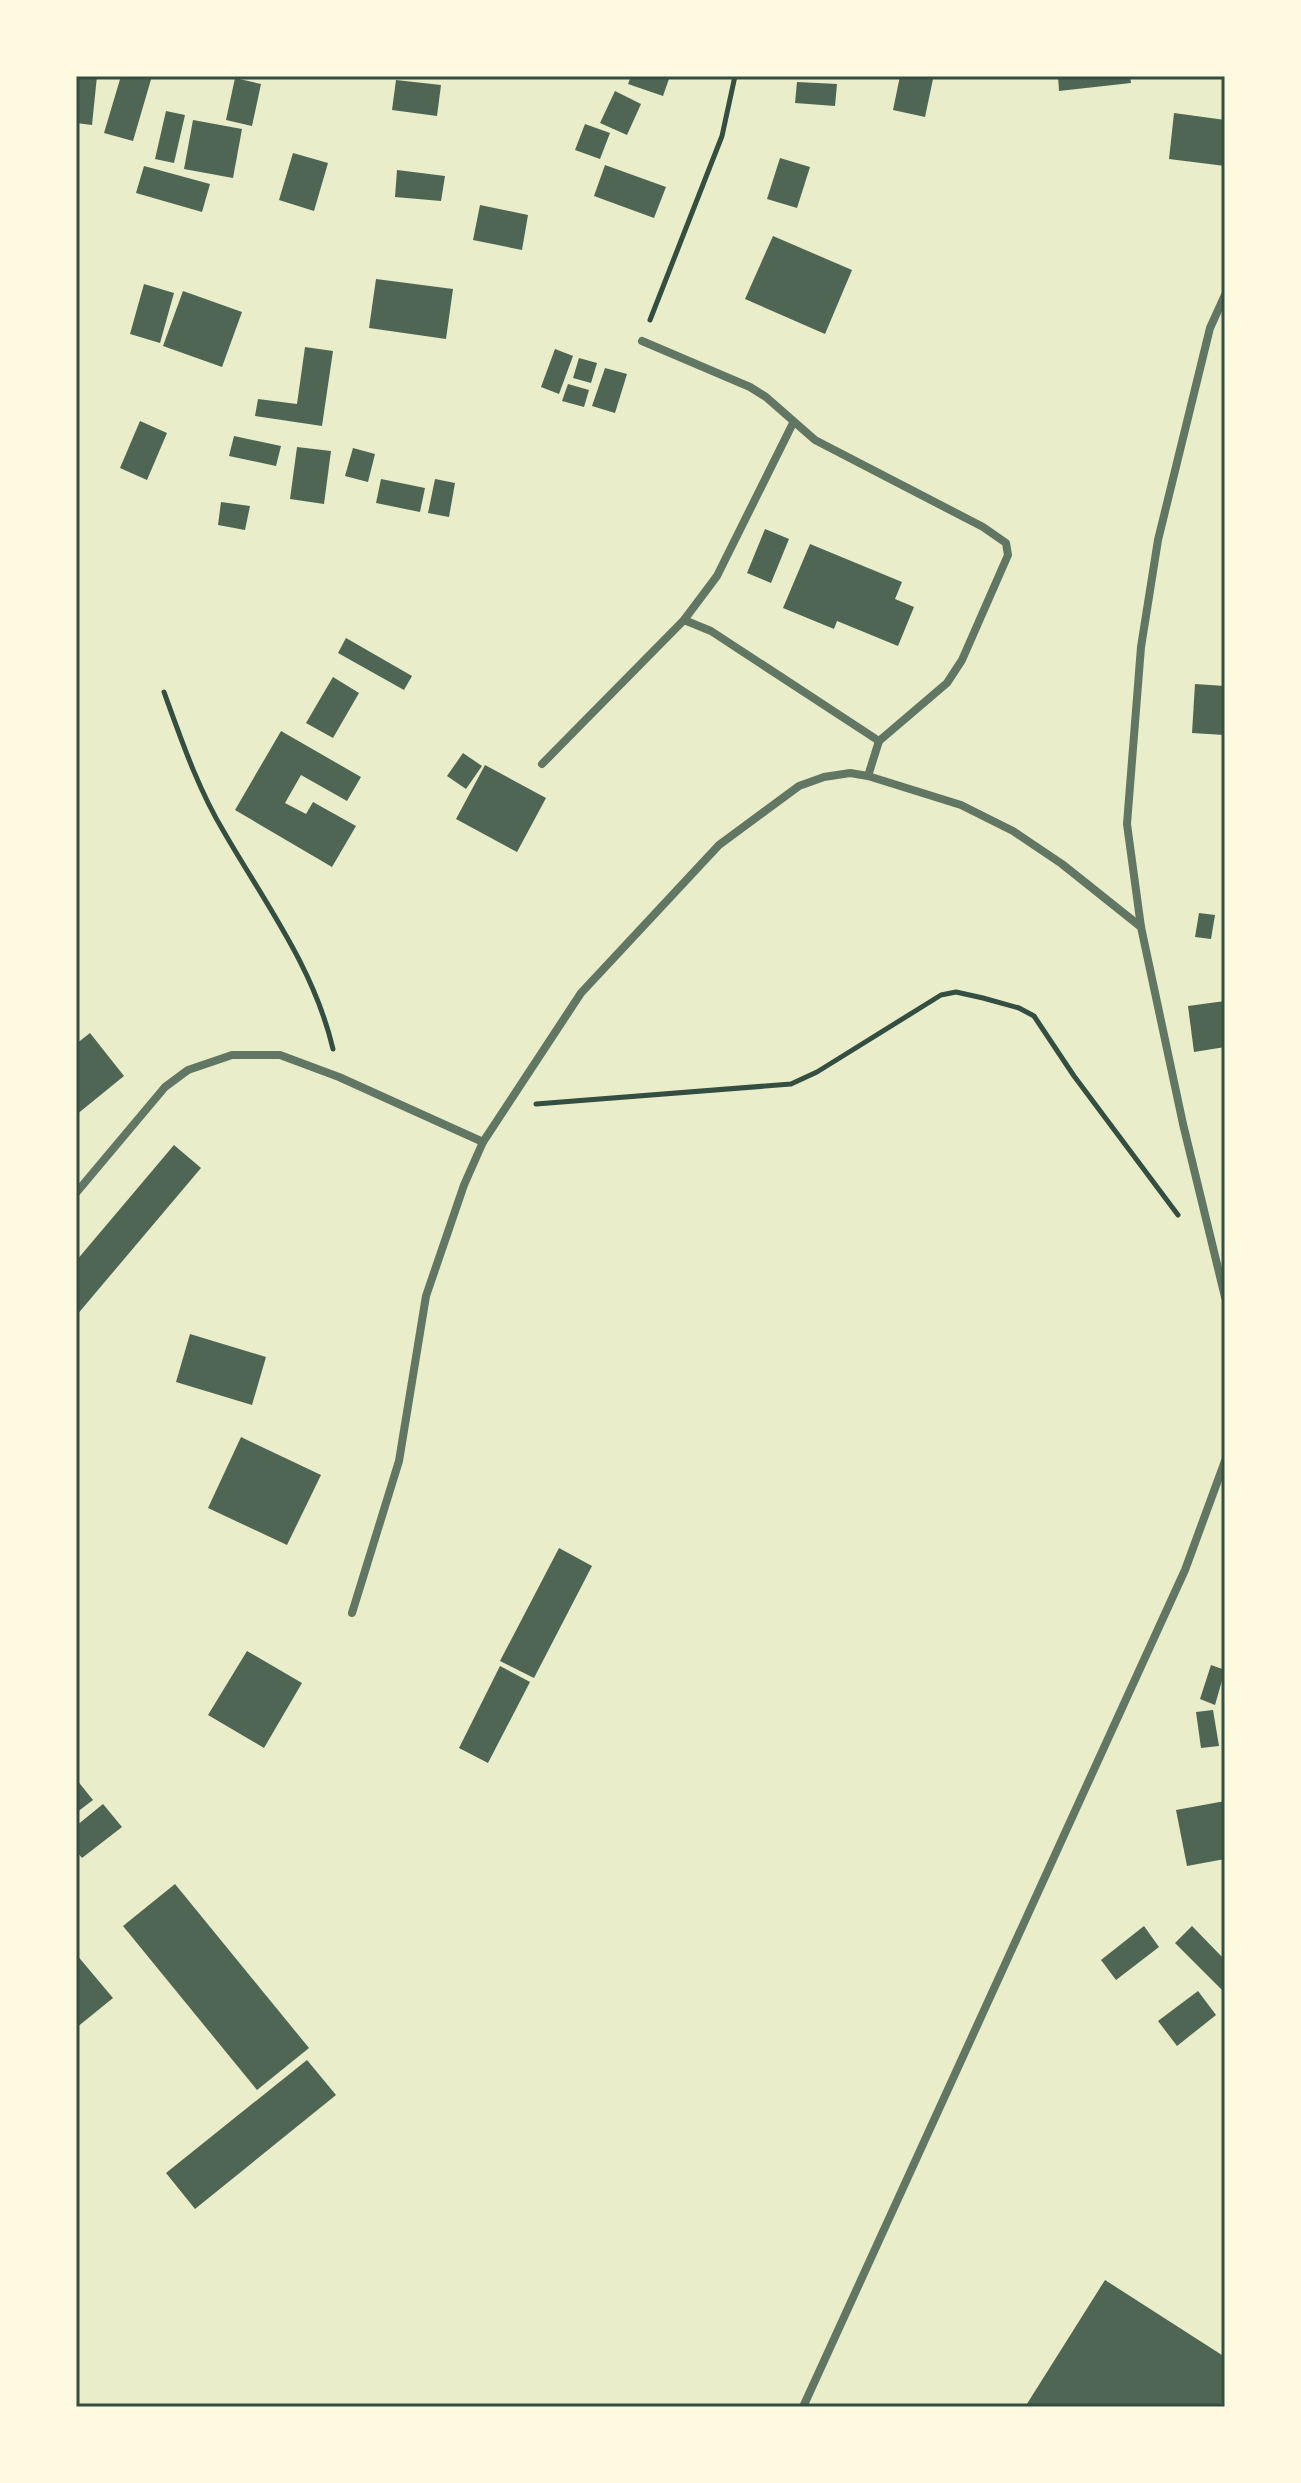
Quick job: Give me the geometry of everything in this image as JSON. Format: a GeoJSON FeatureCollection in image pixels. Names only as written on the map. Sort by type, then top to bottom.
{"type":"FeatureCollection","features":[{"type":"Feature","properties":{"kind":"street"},"geometry":{"type":"LineString","coordinates":[[1225,295],[1210,328],[1158,540],[1141,647],[1127,824],[1141,927],[1183,1124],[1225,1297]]}},
{"type":"Feature","properties":{"kind":"street"},"geometry":{"type":"LineString","coordinates":[[642,341],[750,387],[815,440],[983,527],[1006,543],[1008,555],[974,636],[955,672],[924,705],[879,741],[868,776]]}},
{"type":"Feature","properties":{"kind":"street"},"geometry":{"type":"LineString","coordinates":[[542,764],[684,620],[717,576],[793,423]]}},
{"type":"Feature","properties":{"kind":"street"},"geometry":{"type":"LineString","coordinates":[[684,620],[711,631],[879,741]]}},
{"type":"Feature","properties":{"kind":"street"},"geometry":{"type":"LineString","coordinates":[[352,1613],[399,1461],[426,1296],[464,1185],[483,1142],[581,993],[719,845],[799,786],[824,777],[850,773],[868,776],[961,805],[1013,831],[1062,864],[1141,927]]}},
{"type":"Feature","properties":{"kind":"street"},"geometry":{"type":"LineString","coordinates":[[76,1193],[165,1087],[188,1070],[232,1055],[280,1055],[339,1077],[483,1142]]}},
{"type":"Feature","properties":{"kind":"street"},"geometry":{"type":"LineString","coordinates":[[803,2407],[1185,1570],[1225,1461]]}},
{"type":"Feature","properties":{"kind":"path"},"geometry":{"type":"LineString","coordinates":[[642,341],[722,136],[735,76]]}},
{"type":"Feature","properties":{"kind":"path"},"geometry":{"type":"LineString","coordinates":[[164,692],[222,829],[304,967],[325,1014],[339,1077]]}},
{"type":"Feature","properties":{"kind":"path"},"geometry":{"type":"LineString","coordinates":[[507,1106],[791,1084],[830,1065],[941,995],[956,992],[1019,1008],[1034,1016],[1074,1076],[1186,1227]]}},
{"type":"Feature","properties":{"kind":"building"},"geometry":{"type":"Polygon","coordinates":[[[76,76],[97,76],[92,125],[76,123],[76,76]]]}},
{"type":"Feature","properties":{"kind":"building"},"geometry":{"type":"Polygon","coordinates":[[[121,76],[152,76],[133,141],[104,133],[121,76]]]}},
{"type":"Feature","properties":{"kind":"building"},"geometry":{"type":"Polygon","coordinates":[[[631,76],[670,76],[663,96],[628,84],[631,76]]]}},
{"type":"Feature","properties":{"kind":"building"},"geometry":{"type":"Polygon","coordinates":[[[900,76],[933,79],[925,117],[893,110],[900,76]]]}},
{"type":"Feature","properties":{"kind":"building"},"geometry":{"type":"Polygon","coordinates":[[[1058,76],[1130,76],[1131,83],[1059,91],[1058,76]]]}},
{"type":"Feature","properties":{"kind":"building"},"geometry":{"type":"Polygon","coordinates":[[[235,78],[261,84],[252,126],[226,120],[235,78]]]}},
{"type":"Feature","properties":{"kind":"building"},"geometry":{"type":"Polygon","coordinates":[[[396,80],[441,85],[437,116],[392,110],[396,80]]]}},
{"type":"Feature","properties":{"kind":"building"},"geometry":{"type":"Polygon","coordinates":[[[797,82],[837,84],[835,106],[795,103],[797,82]]]}},
{"type":"Feature","properties":{"kind":"building"},"geometry":{"type":"Polygon","coordinates":[[[615,91],[641,104],[627,135],[600,123],[615,91]]]}},
{"type":"Feature","properties":{"kind":"building"},"geometry":{"type":"Polygon","coordinates":[[[166,111],[185,115],[174,163],[155,159],[166,111]]]}},
{"type":"Feature","properties":{"kind":"building"},"geometry":{"type":"Polygon","coordinates":[[[1174,113],[1225,120],[1225,166],[1169,159],[1174,113]]]}},
{"type":"Feature","properties":{"kind":"building"},"geometry":{"type":"Polygon","coordinates":[[[193,120],[242,129],[233,178],[184,169],[193,120]]]}},
{"type":"Feature","properties":{"kind":"building"},"geometry":{"type":"Polygon","coordinates":[[[585,124],[610,133],[600,159],[575,150],[585,124]]]}},
{"type":"Feature","properties":{"kind":"building"},"geometry":{"type":"Polygon","coordinates":[[[293,153],[328,163],[314,211],[279,200],[293,153]]]}},
{"type":"Feature","properties":{"kind":"building"},"geometry":{"type":"Polygon","coordinates":[[[780,158],[810,167],[797,208],[767,199],[780,158]]]}},
{"type":"Feature","properties":{"kind":"building"},"geometry":{"type":"Polygon","coordinates":[[[605,165],[666,187],[654,218],[594,196],[605,165]]]}},
{"type":"Feature","properties":{"kind":"building"},"geometry":{"type":"Polygon","coordinates":[[[144,166],[210,184],[202,212],[136,193],[144,166]]]}},
{"type":"Feature","properties":{"kind":"building"},"geometry":{"type":"Polygon","coordinates":[[[397,170],[445,176],[441,201],[395,197],[397,170]]]}},
{"type":"Feature","properties":{"kind":"building"},"geometry":{"type":"Polygon","coordinates":[[[480,205],[528,215],[522,250],[473,240],[480,205]]]}},
{"type":"Feature","properties":{"kind":"building"},"geometry":{"type":"Polygon","coordinates":[[[773,236],[852,270],[825,334],[745,299],[773,236]]]}},
{"type":"Feature","properties":{"kind":"building"},"geometry":{"type":"Polygon","coordinates":[[[376,279],[453,289],[446,339],[369,328],[376,279]]]}},
{"type":"Feature","properties":{"kind":"building"},"geometry":{"type":"Polygon","coordinates":[[[144,284],[174,293],[160,343],[130,334],[144,284]]]}},
{"type":"Feature","properties":{"kind":"building"},"geometry":{"type":"Polygon","coordinates":[[[183,291],[242,312],[222,367],[163,346],[183,291]]]}},
{"type":"Feature","properties":{"kind":"building"},"geometry":{"type":"Polygon","coordinates":[[[305,347],[333,351],[322,426],[255,416],[258,399],[297,404],[305,347]]]}},
{"type":"Feature","properties":{"kind":"building"},"geometry":{"type":"Polygon","coordinates":[[[555,349],[573,356],[559,394],[541,387],[555,349]]]}},
{"type":"Feature","properties":{"kind":"building"},"geometry":{"type":"Polygon","coordinates":[[[579,358],[597,363],[591,383],[573,378],[579,358]]]}},
{"type":"Feature","properties":{"kind":"building"},"geometry":{"type":"Polygon","coordinates":[[[605,368],[627,374],[615,413],[592,406],[605,368]]]}},
{"type":"Feature","properties":{"kind":"building"},"geometry":{"type":"Polygon","coordinates":[[[568,384],[589,390],[584,407],[562,401],[568,384]]]}},
{"type":"Feature","properties":{"kind":"building"},"geometry":{"type":"Polygon","coordinates":[[[140,421],[167,433],[147,480],[120,468],[140,421]]]}},
{"type":"Feature","properties":{"kind":"building"},"geometry":{"type":"Polygon","coordinates":[[[234,436],[281,446],[276,466],[229,456],[234,436]]]}},
{"type":"Feature","properties":{"kind":"building"},"geometry":{"type":"Polygon","coordinates":[[[297,447],[331,451],[324,504],[290,499],[297,447]]]}},
{"type":"Feature","properties":{"kind":"building"},"geometry":{"type":"Polygon","coordinates":[[[353,448],[375,454],[368,482],[345,476],[353,448]]]}},
{"type":"Feature","properties":{"kind":"building"},"geometry":{"type":"Polygon","coordinates":[[[381,479],[425,488],[420,512],[376,503],[381,479]]]}},
{"type":"Feature","properties":{"kind":"building"},"geometry":{"type":"Polygon","coordinates":[[[435,479],[455,483],[449,517],[428,513],[435,479]]]}},
{"type":"Feature","properties":{"kind":"building"},"geometry":{"type":"Polygon","coordinates":[[[221,502],[250,506],[245,530],[218,525],[221,502]]]}},
{"type":"Feature","properties":{"kind":"building"},"geometry":{"type":"Polygon","coordinates":[[[765,529],[789,539],[771,583],[747,573],[765,529]]]}},
{"type":"Feature","properties":{"kind":"building"},"geometry":{"type":"Polygon","coordinates":[[[810,544],[902,582],[895,599],[914,607],[898,646],[837,621],[834,629],[783,608],[810,544]]]}},
{"type":"Feature","properties":{"kind":"building"},"geometry":{"type":"Polygon","coordinates":[[[346,638],[412,676],[404,690],[338,653],[346,638]]]}},
{"type":"Feature","properties":{"kind":"building"},"geometry":{"type":"Polygon","coordinates":[[[333,677],[359,693],[333,738],[306,723],[333,677]]]}},
{"type":"Feature","properties":{"kind":"building"},"geometry":{"type":"Polygon","coordinates":[[[1195,684],[1225,686],[1224,735],[1192,733],[1195,684]]]}},
{"type":"Feature","properties":{"kind":"building"},"geometry":{"type":"Polygon","coordinates":[[[281,731],[361,777],[347,801],[301,775],[285,803],[306,814],[313,802],[356,826],[332,867],[235,810],[281,731]]]}},
{"type":"Feature","properties":{"kind":"building"},"geometry":{"type":"Polygon","coordinates":[[[463,753],[482,766],[466,789],[447,776],[463,753]]]}},
{"type":"Feature","properties":{"kind":"building"},"geometry":{"type":"Polygon","coordinates":[[[485,765],[546,798],[517,852],[456,819],[485,765]]]}},
{"type":"Feature","properties":{"kind":"building"},"geometry":{"type":"Polygon","coordinates":[[[1199,913],[1215,915],[1211,939],[1195,937],[1199,913]]]}},
{"type":"Feature","properties":{"kind":"building"},"geometry":{"type":"Polygon","coordinates":[[[1225,1001],[1225,1047],[1194,1052],[1188,1006],[1225,1001]]]}},
{"type":"Feature","properties":{"kind":"building"},"geometry":{"type":"Polygon","coordinates":[[[90,1033],[124,1076],[76,1115],[76,1044],[90,1033]]]}},
{"type":"Feature","properties":{"kind":"building"},"geometry":{"type":"Polygon","coordinates":[[[174,1145],[201,1168],[76,1316],[76,1261],[174,1145]]]}},
{"type":"Feature","properties":{"kind":"building"},"geometry":{"type":"Polygon","coordinates":[[[190,1334],[266,1357],[252,1405],[176,1382],[190,1334]]]}},
{"type":"Feature","properties":{"kind":"building"},"geometry":{"type":"Polygon","coordinates":[[[241,1437],[321,1475],[287,1545],[208,1508],[241,1437]]]}},
{"type":"Feature","properties":{"kind":"building"},"geometry":{"type":"Polygon","coordinates":[[[559,1548],[592,1566],[534,1678],[500,1661],[559,1548]]]}},
{"type":"Feature","properties":{"kind":"building"},"geometry":{"type":"Polygon","coordinates":[[[247,1651],[302,1683],[264,1748],[208,1715],[247,1651]]]}},
{"type":"Feature","properties":{"kind":"building"},"geometry":{"type":"Polygon","coordinates":[[[1211,1665],[1225,1670],[1215,1705],[1200,1699],[1211,1665]]]}},
{"type":"Feature","properties":{"kind":"building"},"geometry":{"type":"Polygon","coordinates":[[[500,1666],[530,1682],[488,1763],[459,1748],[500,1666]]]}},
{"type":"Feature","properties":{"kind":"building"},"geometry":{"type":"Polygon","coordinates":[[[1213,1710],[1219,1746],[1201,1748],[1196,1712],[1213,1710]]]}},
{"type":"Feature","properties":{"kind":"building"},"geometry":{"type":"Polygon","coordinates":[[[76,1779],[93,1800],[76,1813],[76,1779]]]}},
{"type":"Feature","properties":{"kind":"building"},"geometry":{"type":"Polygon","coordinates":[[[1225,1801],[1225,1859],[1187,1866],[1176,1810],[1225,1801]]]}},
{"type":"Feature","properties":{"kind":"building"},"geometry":{"type":"Polygon","coordinates":[[[103,1804],[122,1827],[82,1858],[76,1851],[76,1826],[103,1804]]]}},
{"type":"Feature","properties":{"kind":"building"},"geometry":{"type":"Polygon","coordinates":[[[175,1884],[309,2048],[257,2090],[123,1926],[175,1884]]]}},
{"type":"Feature","properties":{"kind":"building"},"geometry":{"type":"Polygon","coordinates":[[[1144,1926],[1159,1947],[1116,1980],[1101,1960],[1144,1926]]]}},
{"type":"Feature","properties":{"kind":"building"},"geometry":{"type":"Polygon","coordinates":[[[1192,1926],[1225,1960],[1225,1993],[1175,1943],[1192,1926]]]}},
{"type":"Feature","properties":{"kind":"building"},"geometry":{"type":"Polygon","coordinates":[[[76,1954],[113,1998],[76,2028],[76,1954]]]}},
{"type":"Feature","properties":{"kind":"building"},"geometry":{"type":"Polygon","coordinates":[[[1198,1991],[1216,2015],[1177,2046],[1158,2021],[1198,1991]]]}},
{"type":"Feature","properties":{"kind":"building"},"geometry":{"type":"Polygon","coordinates":[[[307,2060],[336,2095],[195,2209],[166,2173],[307,2060]]]}},
{"type":"Feature","properties":{"kind":"building"},"geometry":{"type":"Polygon","coordinates":[[[1105,2280],[1225,2357],[1225,2398],[1219,2407],[1025,2407],[1105,2280]]]}}]}
